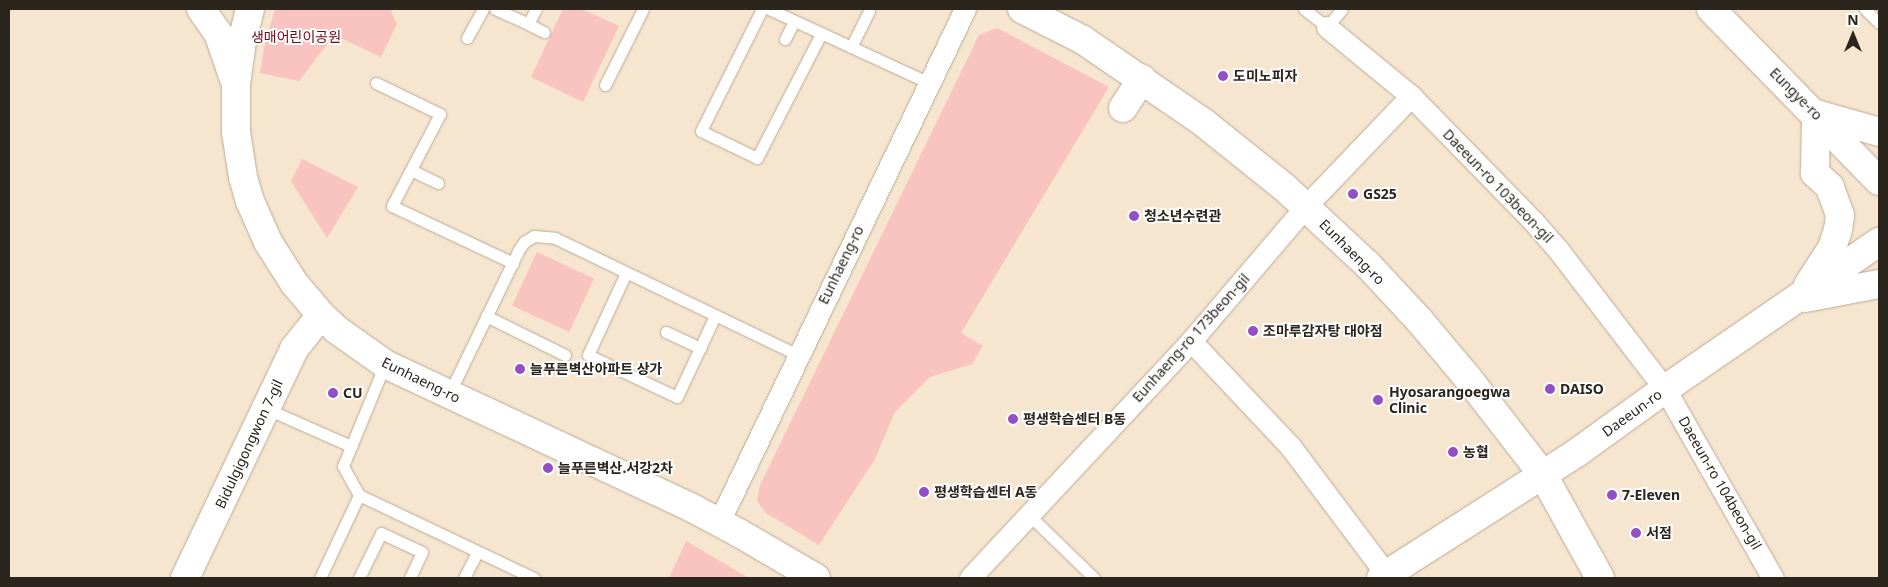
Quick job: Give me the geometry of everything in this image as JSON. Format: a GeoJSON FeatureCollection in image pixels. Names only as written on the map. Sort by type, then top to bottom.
{"type":"FeatureCollection","features":[{"type":"Feature","properties":{"kind":"street"},"geometry":{"type":"LineString","coordinates":[[201,9],[218,33],[236,84]]}},
{"type":"Feature","properties":{"kind":"street","name":"Eunhaeng-ro"},"geometry":{"type":"LineString","coordinates":[[250,9],[242,41],[236,84],[236,132],[250,201],[280,264],[320,315],[337,330],[385,364],[719,522],[816,578]]}},
{"type":"Feature","properties":{"kind":"street","name":"Eunhaeng-ro"},"geometry":{"type":"LineString","coordinates":[[719,522],[965,9]]}},
{"type":"Feature","properties":{"kind":"street","name":"Eunhaeng-ro"},"geometry":{"type":"LineString","coordinates":[[1022,9],[1083,40],[1142,79],[1243,153],[1306,206],[1367,264],[1420,321],[1467,377],[1543,475],[1600,578]]}},
{"type":"Feature","properties":{"kind":"street","name":"Eungye-ro"},"geometry":{"type":"LineString","coordinates":[[1711,9],[1816,114],[1879,181]]}},
{"type":"Feature","properties":{"kind":"street","name":"Daeeun-ro 103beon-gil"},"geometry":{"type":"LineString","coordinates":[[1327,27],[1411,96],[1533,221],[1559,251],[1665,389]]}},
{"type":"Feature","properties":{"kind":"street"},"geometry":{"type":"LineString","coordinates":[[1123,108],[1142,79]]}},
{"type":"Feature","properties":{"kind":"street","name":"Eunhaeng-ro 173beon-gil"},"geometry":{"type":"LineString","coordinates":[[970,578],[1191,341],[1306,206],[1411,96]]}},
{"type":"Feature","properties":{"kind":"street"},"geometry":{"type":"LineString","coordinates":[[1798,299],[1832,248],[1838,230],[1840,214],[1830,187],[1815,173],[1816,114],[1879,132]]}},
{"type":"Feature","properties":{"kind":"street","name":"Daeeun-ro"},"geometry":{"type":"LineString","coordinates":[[1385,577],[1543,475],[1879,242]]}},
{"type":"Feature","properties":{"kind":"street"},"geometry":{"type":"LineString","coordinates":[[1798,299],[1879,284]]}},
{"type":"Feature","properties":{"kind":"street","name":"Bidulgigongwon 7-gil"},"geometry":{"type":"LineString","coordinates":[[185,578],[294,350],[320,315]]}},
{"type":"Feature","properties":{"kind":"street"},"geometry":{"type":"LineString","coordinates":[[1191,341],[1290,446],[1385,577]]}},
{"type":"Feature","properties":{"kind":"street","name":"Daeeun-ro 104beon-gil"},"geometry":{"type":"LineString","coordinates":[[1665,389],[1773,578]]}},
{"type":"Feature","properties":{"kind":"lane"},"geometry":{"type":"LineString","coordinates":[[467,38],[482,9]]}},
{"type":"Feature","properties":{"kind":"lane"},"geometry":{"type":"LineString","coordinates":[[495,9],[544,32]]}},
{"type":"Feature","properties":{"kind":"lane"},"geometry":{"type":"LineString","coordinates":[[528,24],[536,9]]}},
{"type":"Feature","properties":{"kind":"lane"},"geometry":{"type":"LineString","coordinates":[[605,85],[642,9]]}},
{"type":"Feature","properties":{"kind":"lane"},"geometry":{"type":"LineString","coordinates":[[762,9],[701,131],[757,158],[821,34]]}},
{"type":"Feature","properties":{"kind":"lane"},"geometry":{"type":"LineString","coordinates":[[769,9],[930,84]]}},
{"type":"Feature","properties":{"kind":"lane","name":"Daeeun-ro 103beon-gil"},"geometry":{"type":"LineString","coordinates":[[1304,9],[1327,27]]}},
{"type":"Feature","properties":{"kind":"lane"},"geometry":{"type":"LineString","coordinates":[[1327,27],[1342,9]]}},
{"type":"Feature","properties":{"kind":"lane"},"geometry":{"type":"LineString","coordinates":[[1865,9],[1879,23]]}},
{"type":"Feature","properties":{"kind":"lane"},"geometry":{"type":"LineString","coordinates":[[851,47],[869,11]]}},
{"type":"Feature","properties":{"kind":"lane"},"geometry":{"type":"LineString","coordinates":[[785,39],[794,21]]}},
{"type":"Feature","properties":{"kind":"lane"},"geometry":{"type":"LineString","coordinates":[[376,83],[440,114],[392,206],[512,264]]}},
{"type":"Feature","properties":{"kind":"lane"},"geometry":{"type":"LineString","coordinates":[[411,170],[438,183]]}},
{"type":"Feature","properties":{"kind":"lane"},"geometry":{"type":"LineString","coordinates":[[449,394],[512,264],[524,242],[534,236],[555,238],[626,274],[798,355]]}},
{"type":"Feature","properties":{"kind":"lane"},"geometry":{"type":"LineString","coordinates":[[626,274],[588,355],[677,397],[715,316]]}},
{"type":"Feature","properties":{"kind":"lane"},"geometry":{"type":"LineString","coordinates":[[486,316],[565,355]]}},
{"type":"Feature","properties":{"kind":"lane"},"geometry":{"type":"LineString","coordinates":[[666,332],[700,348]]}},
{"type":"Feature","properties":{"kind":"lane"},"geometry":{"type":"LineString","coordinates":[[385,364],[343,466],[359,495],[477,552],[515,574],[534,578]]}},
{"type":"Feature","properties":{"kind":"lane"},"geometry":{"type":"LineString","coordinates":[[267,409],[351,446]]}},
{"type":"Feature","properties":{"kind":"lane"},"geometry":{"type":"LineString","coordinates":[[320,578],[359,495]]}},
{"type":"Feature","properties":{"kind":"lane"},"geometry":{"type":"LineString","coordinates":[[1028,514],[1094,578]]}},
{"type":"Feature","properties":{"kind":"lane"},"geometry":{"type":"LineString","coordinates":[[359,578],[381,533],[422,552],[410,578]]}},
{"type":"Feature","properties":{"kind":"lane"},"geometry":{"type":"LineString","coordinates":[[464,578],[477,552]]}},
{"type":"Feature","properties":{"kind":"green space","name":"생매어린이공원"},"geometry":{"type":"Polygon","coordinates":[[[275,9],[390,9],[397,24],[381,57],[334,35],[299,81],[260,73],[264,48],[275,9]]]}},
{"type":"Feature","properties":{"kind":"green space"},"geometry":{"type":"Polygon","coordinates":[[[563,9],[582,9],[619,26],[583,102],[531,77],[563,9]]]}},
{"type":"Feature","properties":{"kind":"green space"},"geometry":{"type":"Polygon","coordinates":[[[997,28],[1109,87],[961,333],[983,346],[972,364],[930,377],[895,412],[875,459],[819,545],[766,513],[757,501],[760,485],[979,35],[997,28]]]}},
{"type":"Feature","properties":{"kind":"green space"},"geometry":{"type":"Polygon","coordinates":[[[302,159],[358,187],[327,238],[291,181],[302,159]]]}},
{"type":"Feature","properties":{"kind":"green space"},"geometry":{"type":"Polygon","coordinates":[[[537,252],[594,279],[569,332],[512,305],[537,252]]]}},
{"type":"Feature","properties":{"kind":"green space"},"geometry":{"type":"Polygon","coordinates":[[[686,541],[749,578],[669,578],[686,541]]]}},
{"type":"Feature","properties":{"kind":"place","name":"도미노피자"},"geometry":{"type":"Point","coordinates":[1223,76]}},
{"type":"Feature","properties":{"kind":"place","name":"GS25"},"geometry":{"type":"Point","coordinates":[1353,194]}},
{"type":"Feature","properties":{"kind":"place","name":"청소년수련관"},"geometry":{"type":"Point","coordinates":[1134,216]}},
{"type":"Feature","properties":{"kind":"place","name":"조마루감자탕 대야점"},"geometry":{"type":"Point","coordinates":[1253,331]}},
{"type":"Feature","properties":{"kind":"place","name":"늘푸른벽산아파트 상가"},"geometry":{"type":"Point","coordinates":[520,369]}},
{"type":"Feature","properties":{"kind":"place","name":"DAISO"},"geometry":{"type":"Point","coordinates":[1550,389]}},
{"type":"Feature","properties":{"kind":"place","name":"CU"},"geometry":{"type":"Point","coordinates":[333,393]}},
{"type":"Feature","properties":{"kind":"place","name":"Hyosarangoegwa Clinic"},"geometry":{"type":"Point","coordinates":[1378,400]}},
{"type":"Feature","properties":{"kind":"place","name":"평생학습센터 B동"},"geometry":{"type":"Point","coordinates":[1013,419]}},
{"type":"Feature","properties":{"kind":"place","name":"농협"},"geometry":{"type":"Point","coordinates":[1453,452]}},
{"type":"Feature","properties":{"kind":"place","name":"늘푸른벽산.서강2차"},"geometry":{"type":"Point","coordinates":[548,468]}},
{"type":"Feature","properties":{"kind":"place","name":"평생학습센터 A동"},"geometry":{"type":"Point","coordinates":[924,492]}},
{"type":"Feature","properties":{"kind":"place","name":"7-Eleven"},"geometry":{"type":"Point","coordinates":[1612,495]}},
{"type":"Feature","properties":{"kind":"place","name":"서점"},"geometry":{"type":"Point","coordinates":[1636,533]}}]}
